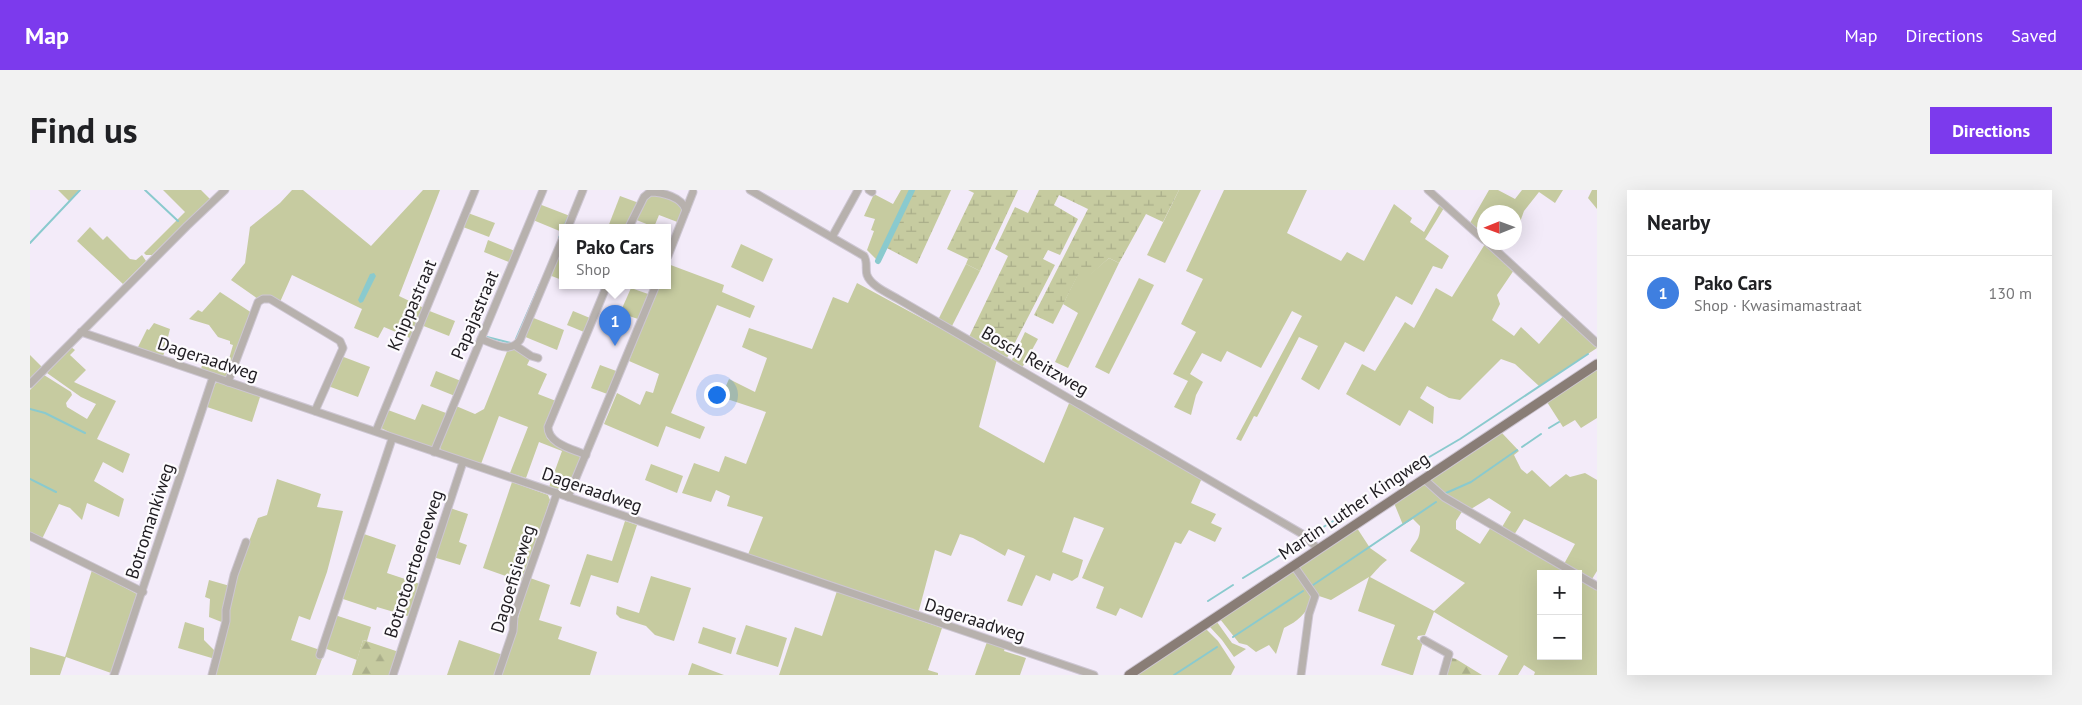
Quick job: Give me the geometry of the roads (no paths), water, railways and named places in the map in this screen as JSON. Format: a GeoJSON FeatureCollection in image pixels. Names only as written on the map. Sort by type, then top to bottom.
{"type":"FeatureCollection","features":[{"type":"Feature","properties":{"kind":"main road","name":"Martin Luther Kingweg"},"geometry":{"type":"LineString","coordinates":[[1129,675],[1597,364]]}},
{"type":"Feature","properties":{"kind":"street"},"geometry":{"type":"LineString","coordinates":[[30,384],[225,190]]}},
{"type":"Feature","properties":{"kind":"street","name":"Knippastraat"},"geometry":{"type":"LineString","coordinates":[[376,431],[475,190]]}},
{"type":"Feature","properties":{"kind":"street","name":"Papajastraat"},"geometry":{"type":"LineString","coordinates":[[434,452],[543,190]]}},
{"type":"Feature","properties":{"kind":"street"},"geometry":{"type":"LineString","coordinates":[[569,224],[583,190]]}},
{"type":"Feature","properties":{"kind":"street","name":"Bosch Reitzweg"},"geometry":{"type":"LineString","coordinates":[[750,190],[864,256],[866,260],[866,273],[870,281],[1304,535],[1318,549]]}},
{"type":"Feature","properties":{"kind":"street"},"geometry":{"type":"LineString","coordinates":[[832,237],[858,190]]}},
{"type":"Feature","properties":{"kind":"street"},"geometry":{"type":"LineString","coordinates":[[1428,190],[1477,233]]}},
{"type":"Feature","properties":{"kind":"street"},"geometry":{"type":"LineString","coordinates":[[630,224],[644,197],[650,192],[662,194],[680,201],[686,210]]}},
{"type":"Feature","properties":{"kind":"street"},"geometry":{"type":"LineString","coordinates":[[671,248],[693,192]]}},
{"type":"Feature","properties":{"kind":"street"},"geometry":{"type":"LineString","coordinates":[[481,339],[504,347],[516,346],[559,247]]}},
{"type":"Feature","properties":{"kind":"street"},"geometry":{"type":"LineString","coordinates":[[1496,250],[1597,343]]}},
{"type":"Feature","properties":{"kind":"street"},"geometry":{"type":"LineString","coordinates":[[586,455],[554,441],[550,437],[548,427],[605,289]]}},
{"type":"Feature","properties":{"kind":"street"},"geometry":{"type":"LineString","coordinates":[[568,497],[654,289]]}},
{"type":"Feature","properties":{"kind":"street"},"geometry":{"type":"LineString","coordinates":[[228,382],[258,302],[263,299],[270,299],[340,341],[343,348],[315,411]]}},
{"type":"Feature","properties":{"kind":"street","name":"Dageraadweg"},"geometry":{"type":"LineString","coordinates":[[81,332],[376,431],[392,439],[1094,675]]}},
{"type":"Feature","properties":{"kind":"street"},"geometry":{"type":"LineString","coordinates":[[516,346],[531,356],[538,358]]}},
{"type":"Feature","properties":{"kind":"street","name":"Botromankiweg"},"geometry":{"type":"LineString","coordinates":[[114,675],[213,377]]}},
{"type":"Feature","properties":{"kind":"street"},"geometry":{"type":"LineString","coordinates":[[320,655],[392,439]]}},
{"type":"Feature","properties":{"kind":"street","name":"Botrotoertoeroeweg"},"geometry":{"type":"LineString","coordinates":[[394,675],[463,462]]}},
{"type":"Feature","properties":{"kind":"street"},"geometry":{"type":"LineString","coordinates":[[1424,479],[1444,497],[1570,570]]}},
{"type":"Feature","properties":{"kind":"street","name":"Dagoefisieweg"},"geometry":{"type":"LineString","coordinates":[[498,675],[513,631],[514,616],[557,493]]}},
{"type":"Feature","properties":{"kind":"street"},"geometry":{"type":"LineString","coordinates":[[30,536],[143,592]]}},
{"type":"Feature","properties":{"kind":"street"},"geometry":{"type":"LineString","coordinates":[[212,675],[226,621],[226,610],[234,576],[246,542]]}},
{"type":"Feature","properties":{"kind":"street"},"geometry":{"type":"LineString","coordinates":[[1294,566],[1314,596],[1309,614],[1301,675]]}},
{"type":"Feature","properties":{"kind":"street"},"geometry":{"type":"LineString","coordinates":[[1582,577],[1597,586]]}},
{"type":"Feature","properties":{"kind":"street"},"geometry":{"type":"LineString","coordinates":[[1424,640],[1449,654],[1443,675]]}},
{"type":"Feature","properties":{"kind":"water"},"geometry":{"type":"Polygon","coordinates":[[[374,273],[376,276],[363,302],[360,303],[358,300],[370,274],[374,273]]]}},
{"type":"Feature","properties":{"kind":"waterway"},"geometry":{"type":"LineString","coordinates":[[30,243],[80,190]]}},
{"type":"Feature","properties":{"kind":"waterway"},"geometry":{"type":"LineString","coordinates":[[145,190],[178,221]]}},
{"type":"Feature","properties":{"kind":"waterway"},"geometry":{"type":"LineString","coordinates":[[878,261],[912,190]]}},
{"type":"Feature","properties":{"kind":"waterway"},"geometry":{"type":"LineString","coordinates":[[565,224],[568,218]]}},
{"type":"Feature","properties":{"kind":"waterway"},"geometry":{"type":"LineString","coordinates":[[516,339],[540,284]]}},
{"type":"Feature","properties":{"kind":"waterway"},"geometry":{"type":"LineString","coordinates":[[487,337],[511,343]]}},
{"type":"Feature","properties":{"kind":"waterway"},"geometry":{"type":"LineString","coordinates":[[1402,473],[1460,439],[1588,354]]}},
{"type":"Feature","properties":{"kind":"waterway"},"geometry":{"type":"LineString","coordinates":[[30,409],[45,413],[85,433]]}},
{"type":"Feature","properties":{"kind":"waterway"},"geometry":{"type":"LineString","coordinates":[[1549,428],[1559,422]]}},
{"type":"Feature","properties":{"kind":"waterway"},"geometry":{"type":"LineString","coordinates":[[1522,447],[1541,434]]}},
{"type":"Feature","properties":{"kind":"waterway"},"geometry":{"type":"LineString","coordinates":[[1446,493],[1471,482],[1517,450]]}},
{"type":"Feature","properties":{"kind":"waterway"},"geometry":{"type":"LineString","coordinates":[[30,479],[56,492]]}},
{"type":"Feature","properties":{"kind":"waterway"},"geometry":{"type":"LineString","coordinates":[[1313,585],[1436,502]]}},
{"type":"Feature","properties":{"kind":"waterway"},"geometry":{"type":"LineString","coordinates":[[1315,532],[1355,508]]}},
{"type":"Feature","properties":{"kind":"waterway"},"geometry":{"type":"LineString","coordinates":[[1243,578],[1300,543]]}},
{"type":"Feature","properties":{"kind":"waterway"},"geometry":{"type":"LineString","coordinates":[[1208,601],[1233,585]]}},
{"type":"Feature","properties":{"kind":"waterway"},"geometry":{"type":"LineString","coordinates":[[1233,637],[1303,591]]}},
{"type":"Feature","properties":{"kind":"waterway"},"geometry":{"type":"LineString","coordinates":[[1174,675],[1217,647]]}},
{"type":"Feature","properties":{"kind":"place","name":"Pako Cars"},"geometry":{"type":"Point","coordinates":[615,346]}}]}
